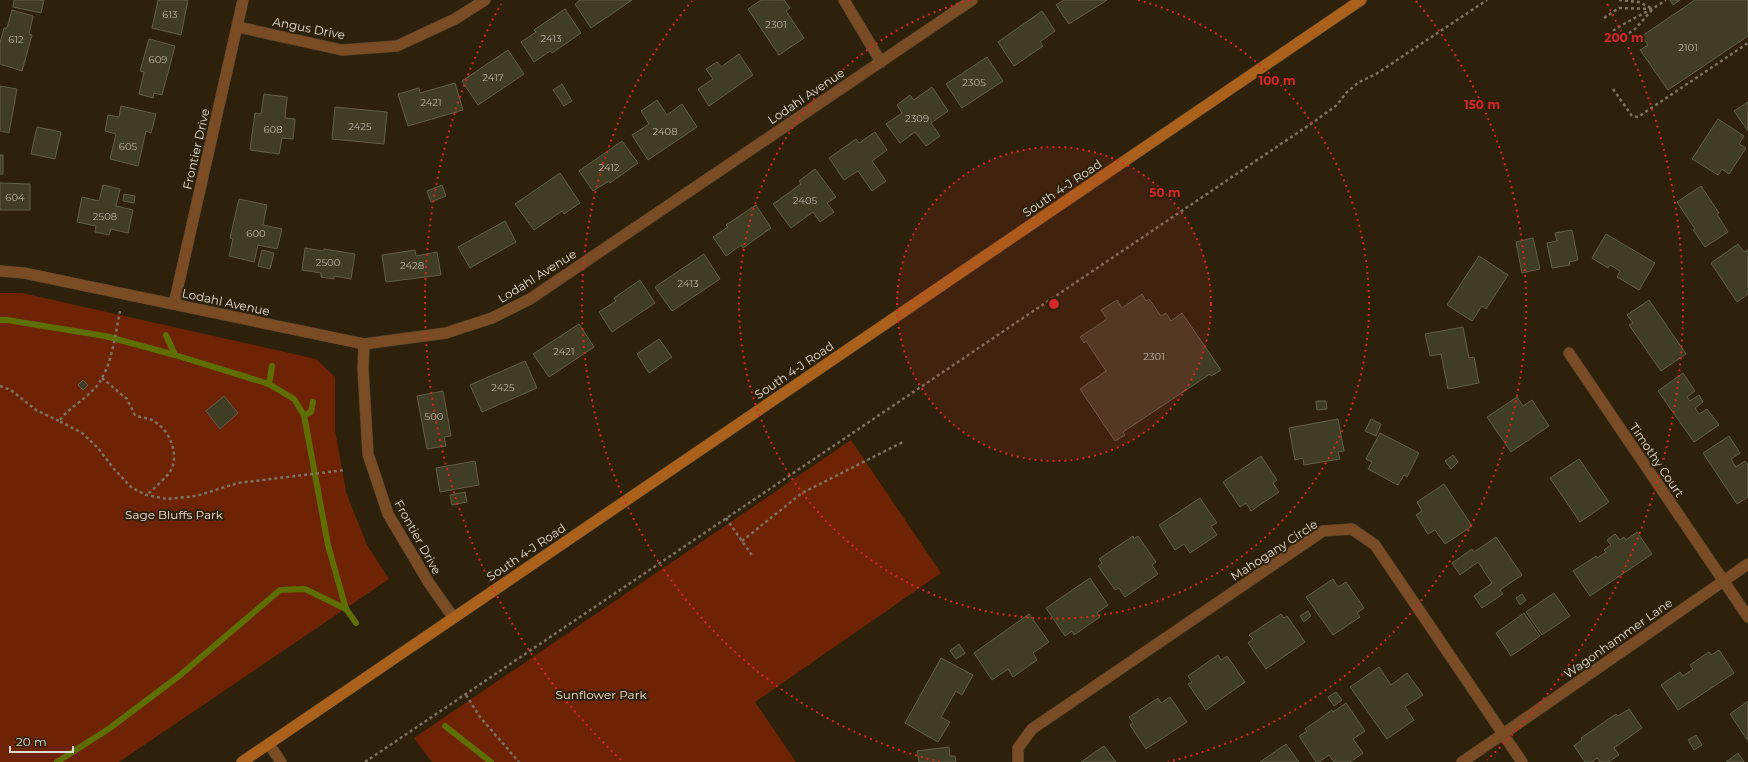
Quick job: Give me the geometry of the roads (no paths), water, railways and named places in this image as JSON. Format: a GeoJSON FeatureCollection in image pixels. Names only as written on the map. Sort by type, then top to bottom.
{"type":"FeatureCollection","features":[{"type":"Feature","properties":{"kind":"main road","name":"South 4-J Road"},"geometry":{"type":"LineString","coordinates":[[242,762],[1361,0]]}},
{"type":"Feature","properties":{"kind":"street","name":"Frontier Drive"},"geometry":{"type":"LineString","coordinates":[[174,304],[243,0]]}},
{"type":"Feature","properties":{"kind":"street","name":"Angus Drive"},"geometry":{"type":"LineString","coordinates":[[238,27],[342,50],[397,46],[456,19],[485,0]]}},
{"type":"Feature","properties":{"kind":"street"},"geometry":{"type":"LineString","coordinates":[[844,0],[881,62]]}},
{"type":"Feature","properties":{"kind":"street","name":"Lodahl Avenue"},"geometry":{"type":"LineString","coordinates":[[0,271],[24,273],[364,344],[446,333],[492,318],[530,299],[972,0]]}},
{"type":"Feature","properties":{"kind":"street","name":"Frontier Drive"},"geometry":{"type":"LineString","coordinates":[[364,344],[363,368],[368,454],[388,514],[429,583],[453,617]]}},
{"type":"Feature","properties":{"kind":"street","name":"Timothy Court"},"geometry":{"type":"LineString","coordinates":[[1569,354],[1748,617]]}},
{"type":"Feature","properties":{"kind":"street","name":"Mahogany Circle"},"geometry":{"type":"LineString","coordinates":[[1018,762],[1018,748],[1032,729],[1323,531],[1352,529],[1374,546],[1522,762]]}},
{"type":"Feature","properties":{"kind":"street","name":"Wagonhammer Lane"},"geometry":{"type":"LineString","coordinates":[[1503,734],[1748,564]]}},
{"type":"Feature","properties":{"kind":"street"},"geometry":{"type":"LineString","coordinates":[[1462,762],[1503,734]]}},
{"type":"Feature","properties":{"kind":"street"},"geometry":{"type":"LineString","coordinates":[[269,744],[281,762]]}},
{"type":"Feature","properties":{"kind":"waterway"},"geometry":{"type":"LineString","coordinates":[[0,320],[105,336],[175,355],[269,384],[294,399],[304,415],[328,545],[346,609],[356,623]]}},
{"type":"Feature","properties":{"kind":"waterway"},"geometry":{"type":"LineString","coordinates":[[166,335],[175,355]]}},
{"type":"Feature","properties":{"kind":"waterway"},"geometry":{"type":"LineString","coordinates":[[269,384],[272,366]]}},
{"type":"Feature","properties":{"kind":"waterway"},"geometry":{"type":"LineString","coordinates":[[304,415],[311,412],[313,402]]}},
{"type":"Feature","properties":{"kind":"waterway"},"geometry":{"type":"LineString","coordinates":[[57,762],[110,728],[179,676],[280,590],[305,589],[346,609]]}},
{"type":"Feature","properties":{"kind":"waterway"},"geometry":{"type":"LineString","coordinates":[[445,726],[491,762]]}},
{"type":"Feature","properties":{"kind":"park label","name":"Sage Bluffs Park"},"geometry":{"type":"Point","coordinates":[174,514]}},
{"type":"Feature","properties":{"kind":"park label","name":"Sunflower Park"},"geometry":{"type":"Point","coordinates":[601,694]}}]}
